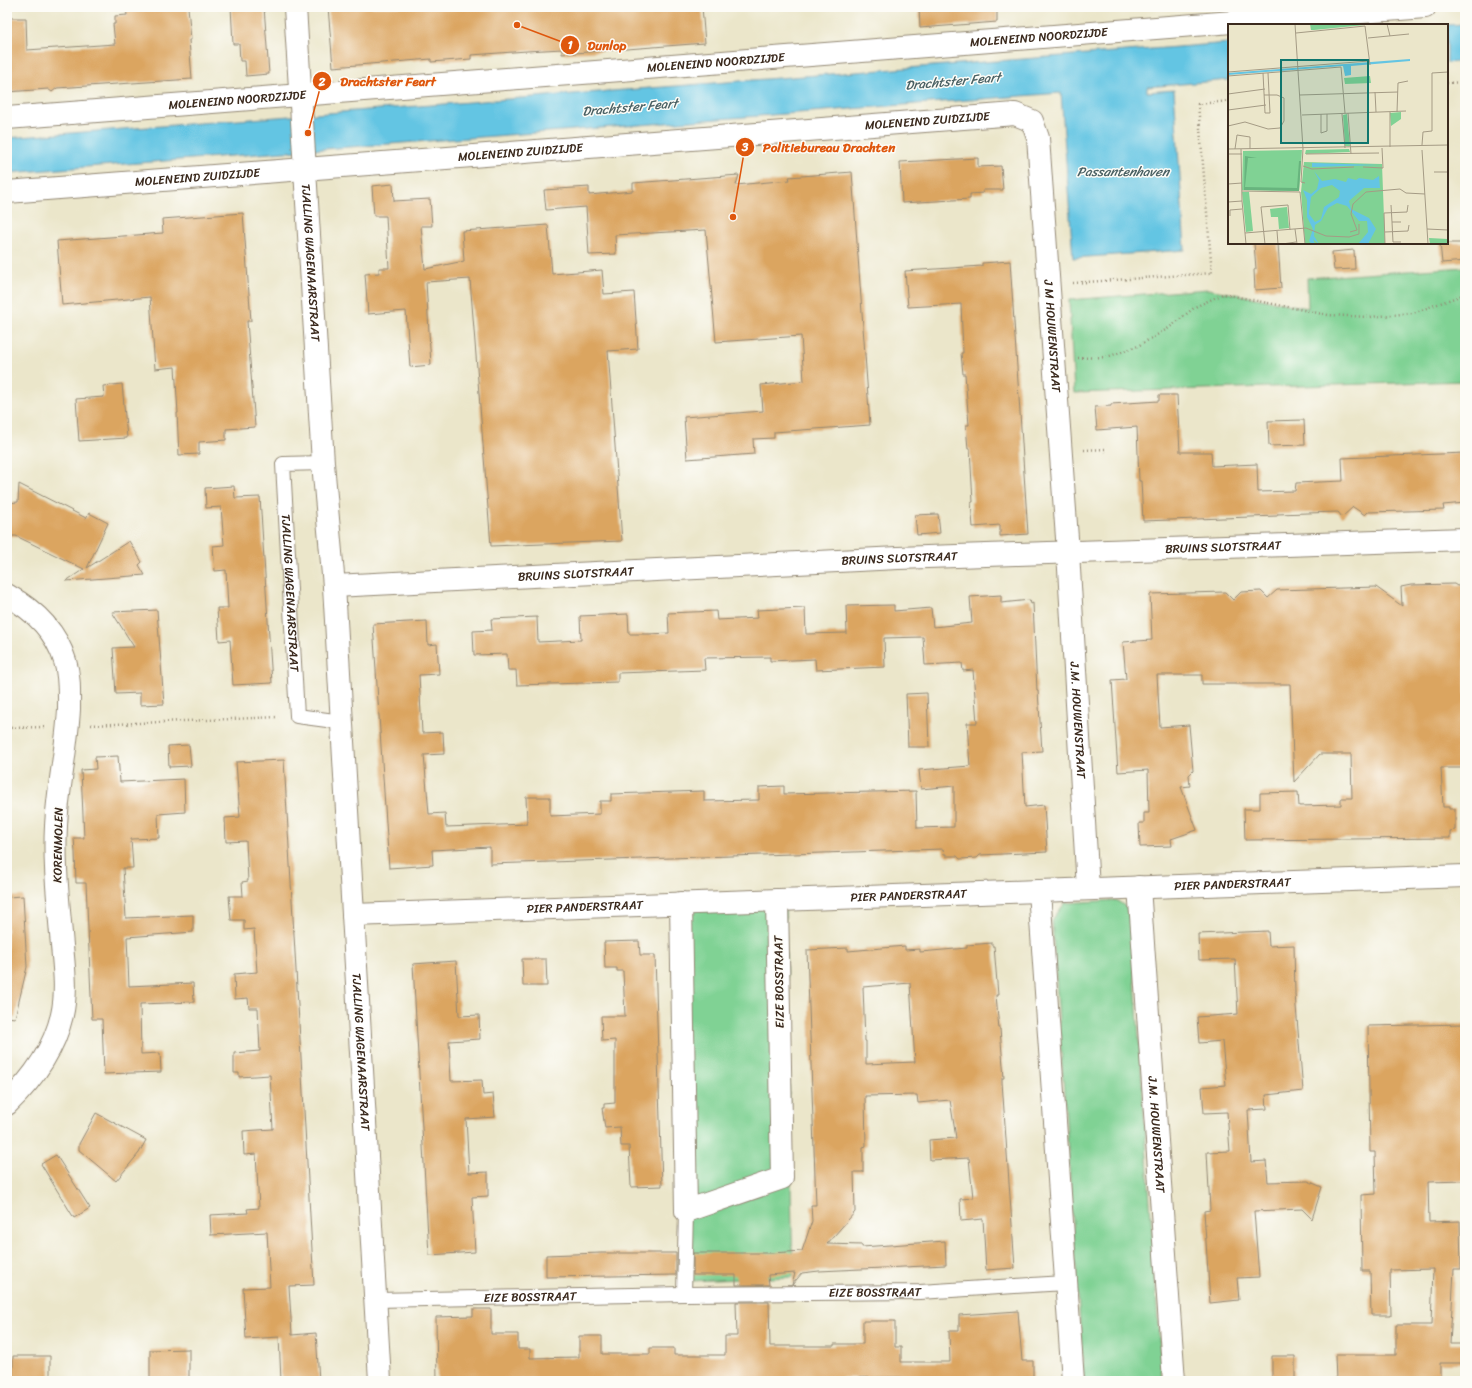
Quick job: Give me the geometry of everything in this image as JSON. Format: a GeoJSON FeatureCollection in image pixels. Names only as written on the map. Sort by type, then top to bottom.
{"type":"FeatureCollection","features":[{"type":"Feature","properties":{"kind":"street","name":"TJALLING WAGENAARSTRAAT"},"geometry":{"type":"LineString","coordinates":[[295,7],[323,463],[334,586],[380,1381]]}},
{"type":"Feature","properties":{"kind":"street","name":"MOLENEIND NOORDZIJDE"},"geometry":{"type":"LineString","coordinates":[[7,118],[300,104],[1425,7]]}},
{"type":"Feature","properties":{"kind":"street","name":"MOLENEIND ZUIDZIJDE"},"geometry":{"type":"LineString","coordinates":[[7,192],[305,165],[1015,114],[1032,121]]}},
{"type":"Feature","properties":{"kind":"street","name":"J M HOUWENSTRAAT"},"geometry":{"type":"LineString","coordinates":[[1032,121],[1038,138],[1068,552]]}},
{"type":"Feature","properties":{"kind":"street","name":"BRUINS SLOTSTRAAT"},"geometry":{"type":"LineString","coordinates":[[334,586],[898,558],[1465,539]]}},
{"type":"Feature","properties":{"kind":"street","name":"J.M. HOUWENSTRAAT"},"geometry":{"type":"LineString","coordinates":[[1068,552],[1088,889]]}},
{"type":"Feature","properties":{"kind":"street","name":"KORENMOLEN"},"geometry":{"type":"LineString","coordinates":[[7,596],[21,603],[38,616],[54,634],[65,661],[70,685],[68,726],[56,825],[56,862],[65,978],[62,1014],[56,1037],[39,1066],[16,1096],[7,1104]]}},
{"type":"Feature","properties":{"kind":"street","name":"PIER PANDERSTRAAT"},"geometry":{"type":"LineString","coordinates":[[353,915],[1465,876]]}},
{"type":"Feature","properties":{"kind":"street","name":"J.M. HOUWENSTRAAT"},"geometry":{"type":"LineString","coordinates":[[1139,887],[1174,1381]]}},
{"type":"Feature","properties":{"kind":"street"},"geometry":{"type":"LineString","coordinates":[[1039,891],[1073,1381]]}},
{"type":"Feature","properties":{"kind":"street","name":"EIZE BOSSTRAAT"},"geometry":{"type":"LineString","coordinates":[[686,1210],[782,1178],[777,900]]}},
{"type":"Feature","properties":{"kind":"street"},"geometry":{"type":"LineString","coordinates":[[681,903],[686,1210]]}},
{"type":"Feature","properties":{"kind":"lane","name":"TJALLING WAGENAARSTRAAT"},"geometry":{"type":"LineString","coordinates":[[297,716],[283,464],[323,463]]}},
{"type":"Feature","properties":{"kind":"lane"},"geometry":{"type":"LineString","coordinates":[[297,716],[342,722]]}},
{"type":"Feature","properties":{"kind":"lane"},"geometry":{"type":"LineString","coordinates":[[684,1294],[686,1210]]}},
{"type":"Feature","properties":{"kind":"lane","name":"EIZE BOSSTRAAT"},"geometry":{"type":"LineString","coordinates":[[376,1300],[684,1294],[920,1292],[1065,1283]]}},
{"type":"Feature","properties":{"kind":"path"},"geometry":{"type":"LineString","coordinates":[[1448,83],[1465,82]]}},
{"type":"Feature","properties":{"kind":"path"},"geometry":{"type":"LineString","coordinates":[[1048,285],[1212,273],[1198,104],[1228,101]]}},
{"type":"Feature","properties":{"kind":"path"},"geometry":{"type":"LineString","coordinates":[[1054,359],[1107,357],[1138,346],[1169,328],[1195,307],[1223,294],[1328,315],[1370,317],[1413,313],[1465,294]]}},
{"type":"Feature","properties":{"kind":"path"},"geometry":{"type":"LineString","coordinates":[[7,728],[297,716]]}},
{"type":"Feature","properties":{"kind":"green space"},"geometry":{"type":"Polygon","coordinates":[[[1465,267],[1465,381],[1074,393],[1069,300],[1208,289],[1308,308],[1307,278],[1465,267]]]}},
{"type":"Feature","properties":{"kind":"green space"},"geometry":{"type":"Polygon","coordinates":[[[1116,900],[1126,907],[1131,920],[1162,1381],[1084,1381],[1052,920],[1065,903],[1116,900]]]}},
{"type":"Feature","properties":{"kind":"green space"},"geometry":{"type":"Polygon","coordinates":[[[785,906],[793,1277],[689,1281],[685,908],[785,906]]]}},
{"type":"Feature","properties":{"kind":"water"},"geometry":{"type":"Polygon","coordinates":[[[1465,24],[1465,61],[1448,63],[1448,25],[1465,24]]]}},
{"type":"Feature","properties":{"kind":"water","name":"Passantenhaven"},"geometry":{"type":"Polygon","coordinates":[[[1228,43],[1228,80],[1147,87],[1147,92],[1174,90],[1185,250],[1073,258],[1061,93],[7,173],[7,138],[1228,43]]]}},
{"type":"Feature","properties":{"kind":"building"},"geometry":{"type":"Polygon","coordinates":[[[126,7],[188,7],[192,79],[57,88],[52,92],[48,89],[7,92],[7,18],[26,18],[27,50],[115,44],[113,24],[115,24],[115,16],[127,15],[126,7]]]}},
{"type":"Feature","properties":{"kind":"building"},"geometry":{"type":"Polygon","coordinates":[[[231,7],[264,7],[269,74],[246,76],[245,61],[240,61],[239,44],[233,44],[231,7]]]}},
{"type":"Feature","properties":{"kind":"building"},"geometry":{"type":"Polygon","coordinates":[[[328,7],[702,7],[705,43],[562,54],[562,49],[527,51],[471,55],[471,59],[431,62],[431,59],[333,67],[328,7]]]}},
{"type":"Feature","properties":{"kind":"building"},"geometry":{"type":"Polygon","coordinates":[[[919,7],[997,7],[997,22],[920,28],[919,7]]]}},
{"type":"Feature","properties":{"kind":"building"},"geometry":{"type":"Polygon","coordinates":[[[978,158],[978,167],[1001,166],[1003,190],[983,190],[983,193],[970,194],[970,199],[902,203],[900,162],[978,158]]]}},
{"type":"Feature","properties":{"kind":"building"},"geometry":{"type":"Polygon","coordinates":[[[852,172],[870,425],[774,432],[774,438],[753,439],[754,454],[687,459],[684,417],[763,411],[761,385],[804,381],[801,336],[716,342],[706,230],[615,235],[616,254],[589,255],[586,207],[546,210],[544,190],[589,187],[589,195],[633,191],[633,183],[739,175],[736,185],[790,180],[789,177],[852,172]]]}},
{"type":"Feature","properties":{"kind":"building"},"geometry":{"type":"Polygon","coordinates":[[[393,184],[394,201],[430,199],[432,226],[421,226],[425,269],[464,261],[462,231],[548,225],[552,274],[602,270],[604,294],[634,292],[638,349],[608,351],[622,541],[491,546],[470,279],[426,282],[431,365],[410,367],[406,311],[368,314],[365,274],[379,273],[379,268],[389,268],[386,216],[374,216],[372,186],[393,184]]]}},
{"type":"Feature","properties":{"kind":"building"},"geometry":{"type":"Polygon","coordinates":[[[243,213],[251,321],[247,321],[255,427],[226,429],[226,440],[199,442],[199,454],[179,455],[175,367],[155,369],[150,297],[62,305],[57,241],[163,233],[162,219],[243,213]]]}},
{"type":"Feature","properties":{"kind":"building"},"geometry":{"type":"Polygon","coordinates":[[[1465,243],[1465,261],[1442,263],[1440,244],[1465,243]]]}},
{"type":"Feature","properties":{"kind":"building"},"geometry":{"type":"Polygon","coordinates":[[[1254,244],[1278,244],[1281,288],[1255,290],[1254,270],[1256,269],[1254,244]]]}},
{"type":"Feature","properties":{"kind":"building"},"geometry":{"type":"Polygon","coordinates":[[[1354,250],[1355,269],[1334,270],[1332,252],[1354,250]]]}},
{"type":"Feature","properties":{"kind":"building"},"geometry":{"type":"Polygon","coordinates":[[[1010,261],[1028,534],[1000,536],[1000,525],[973,527],[970,449],[968,449],[966,425],[969,425],[965,374],[963,374],[961,353],[963,353],[961,304],[908,307],[905,271],[982,266],[982,263],[1010,261]]]}},
{"type":"Feature","properties":{"kind":"building"},"geometry":{"type":"Polygon","coordinates":[[[122,384],[127,438],[79,441],[76,399],[104,397],[103,386],[122,384]]]}},
{"type":"Feature","properties":{"kind":"building"},"geometry":{"type":"Polygon","coordinates":[[[1159,395],[1177,395],[1180,452],[1211,452],[1212,466],[1257,464],[1258,492],[1295,491],[1296,483],[1343,481],[1342,458],[1465,453],[1465,503],[1443,505],[1444,510],[1368,512],[1365,515],[1353,507],[1342,517],[1338,512],[1143,521],[1141,481],[1139,481],[1137,427],[1097,430],[1095,407],[1111,406],[1111,404],[1159,401],[1159,395]]]}},
{"type":"Feature","properties":{"kind":"building"},"geometry":{"type":"Polygon","coordinates":[[[1304,420],[1305,445],[1269,446],[1268,421],[1304,420]]]}},
{"type":"Feature","properties":{"kind":"building"},"geometry":{"type":"Polygon","coordinates":[[[19,484],[86,518],[89,513],[108,523],[87,568],[129,541],[142,562],[139,565],[145,575],[66,581],[84,569],[16,536],[7,536],[7,503],[18,502],[19,484]]]}},
{"type":"Feature","properties":{"kind":"building"},"geometry":{"type":"Polygon","coordinates":[[[234,486],[235,498],[260,497],[272,683],[233,685],[230,640],[219,641],[217,608],[228,608],[226,570],[215,571],[213,546],[224,545],[221,507],[206,508],[205,488],[234,486]]]}},
{"type":"Feature","properties":{"kind":"building"},"geometry":{"type":"Polygon","coordinates":[[[938,514],[940,533],[917,535],[915,515],[938,514]]]}},
{"type":"Feature","properties":{"kind":"building"},"geometry":{"type":"Polygon","coordinates":[[[1454,584],[1457,586],[1465,585],[1465,768],[1441,768],[1443,807],[1455,809],[1455,830],[1450,831],[1450,838],[1245,840],[1244,809],[1260,809],[1260,793],[1298,792],[1299,806],[1341,805],[1341,798],[1352,798],[1351,754],[1320,754],[1294,782],[1290,684],[1202,684],[1202,675],[1157,675],[1160,727],[1189,725],[1193,771],[1189,775],[1190,786],[1181,787],[1197,830],[1171,839],[1172,846],[1140,847],[1139,823],[1144,823],[1144,813],[1149,813],[1148,770],[1118,772],[1112,680],[1126,679],[1123,642],[1152,640],[1150,594],[1225,592],[1233,600],[1241,592],[1261,591],[1268,598],[1277,590],[1376,587],[1402,606],[1401,587],[1411,585],[1454,584]]]}},
{"type":"Feature","properties":{"kind":"building"},"geometry":{"type":"Polygon","coordinates":[[[1001,595],[1001,603],[1030,600],[1031,604],[1033,603],[1037,691],[1042,751],[1022,752],[1025,807],[1044,805],[1047,852],[980,855],[977,858],[960,859],[957,856],[946,856],[943,849],[490,864],[490,847],[432,850],[433,865],[389,868],[373,624],[427,621],[428,645],[437,644],[439,674],[419,675],[422,733],[443,732],[444,754],[424,755],[429,814],[445,813],[446,827],[527,824],[526,797],[550,797],[550,816],[600,814],[600,801],[611,801],[611,794],[704,791],[704,801],[759,800],[759,787],[784,786],[784,794],[916,791],[917,828],[954,827],[954,786],[921,789],[919,770],[970,766],[967,723],[977,723],[973,670],[963,671],[962,663],[925,665],[923,637],[884,638],[885,667],[816,670],[815,659],[770,661],[770,657],[704,658],[705,670],[618,673],[618,682],[517,685],[516,670],[508,670],[507,654],[474,655],[473,631],[492,630],[491,619],[537,617],[538,642],[581,640],[580,616],[628,614],[629,634],[649,634],[669,633],[668,613],[716,611],[717,620],[758,618],[757,610],[805,608],[806,634],[847,633],[846,606],[894,605],[894,611],[931,608],[933,627],[972,623],[970,597],[1001,595]]]}},
{"type":"Feature","properties":{"kind":"building"},"geometry":{"type":"Polygon","coordinates":[[[157,610],[164,704],[140,705],[140,693],[116,694],[113,648],[134,647],[112,612],[157,610]]]}},
{"type":"Feature","properties":{"kind":"building"},"geometry":{"type":"Polygon","coordinates":[[[927,693],[929,747],[908,747],[906,694],[927,693]]]}},
{"type":"Feature","properties":{"kind":"building"},"geometry":{"type":"Polygon","coordinates":[[[189,745],[191,766],[169,767],[168,746],[189,745]]]}},
{"type":"Feature","properties":{"kind":"building"},"geometry":{"type":"Polygon","coordinates":[[[118,756],[120,782],[184,779],[185,812],[158,814],[159,838],[131,839],[133,868],[123,868],[126,918],[193,915],[193,932],[127,937],[129,986],[193,983],[194,1002],[140,1004],[141,1054],[160,1053],[161,1072],[104,1074],[102,1019],[92,1019],[86,883],[76,883],[74,838],[84,838],[81,770],[96,769],[95,757],[118,756]]]}},
{"type":"Feature","properties":{"kind":"building"},"geometry":{"type":"Polygon","coordinates":[[[284,760],[314,1285],[289,1286],[292,1335],[316,1333],[319,1381],[281,1381],[279,1337],[246,1339],[243,1288],[270,1287],[267,1232],[211,1235],[210,1215],[248,1213],[247,1209],[259,1208],[256,1154],[244,1155],[243,1131],[273,1129],[270,1075],[239,1077],[239,1073],[234,1073],[234,1053],[260,1051],[258,1008],[249,1008],[248,998],[235,999],[234,974],[257,972],[254,929],[244,930],[244,920],[231,920],[229,896],[243,896],[242,882],[248,881],[246,841],[226,842],[225,818],[240,817],[236,762],[284,760]]]}},
{"type":"Feature","properties":{"kind":"building"},"geometry":{"type":"Polygon","coordinates":[[[23,896],[27,967],[15,1018],[7,1017],[7,897],[23,896]]]}},
{"type":"Feature","properties":{"kind":"building"},"geometry":{"type":"Polygon","coordinates":[[[1268,931],[1269,946],[1294,945],[1295,994],[1303,1091],[1266,1095],[1267,1109],[1248,1110],[1251,1162],[1266,1161],[1268,1182],[1308,1181],[1322,1187],[1312,1219],[1302,1209],[1254,1211],[1259,1277],[1237,1278],[1239,1300],[1210,1303],[1204,1211],[1210,1210],[1207,1152],[1230,1151],[1227,1112],[1204,1113],[1202,1087],[1226,1085],[1222,1041],[1199,1043],[1197,1017],[1238,1014],[1235,959],[1199,960],[1198,934],[1268,931]]]}},
{"type":"Feature","properties":{"kind":"building"},"geometry":{"type":"Polygon","coordinates":[[[639,941],[640,955],[655,955],[662,1186],[631,1187],[629,1146],[621,1146],[620,1127],[605,1128],[602,1108],[604,1108],[604,1104],[615,1103],[615,1040],[602,1041],[601,1016],[625,1016],[623,971],[617,971],[617,968],[605,968],[604,942],[639,941]]]}},
{"type":"Feature","properties":{"kind":"building"},"geometry":{"type":"Polygon","coordinates":[[[992,943],[992,946],[994,946],[998,995],[996,995],[1004,1078],[1002,1078],[1002,1082],[1015,1268],[986,1270],[983,1219],[961,1221],[960,1199],[973,1198],[969,1158],[930,1160],[929,1140],[956,1138],[950,1100],[918,1103],[917,1095],[865,1096],[866,1146],[863,1147],[863,1172],[854,1172],[855,1212],[827,1244],[862,1245],[862,1247],[945,1241],[946,1265],[802,1273],[792,1285],[795,1273],[768,1275],[769,1285],[736,1285],[736,1275],[693,1275],[693,1253],[772,1253],[802,1251],[812,1221],[811,1205],[816,1205],[807,950],[848,948],[848,951],[905,946],[905,950],[920,949],[920,952],[967,948],[967,945],[992,943]],[[910,983],[863,987],[866,1064],[915,1062],[910,983]]]}},
{"type":"Feature","properties":{"kind":"building"},"geometry":{"type":"Polygon","coordinates":[[[522,959],[546,959],[547,986],[523,986],[522,959]]]}},
{"type":"Feature","properties":{"kind":"building"},"geometry":{"type":"Polygon","coordinates":[[[456,961],[459,1016],[479,1015],[480,1039],[449,1041],[451,1081],[482,1080],[483,1095],[493,1094],[495,1117],[466,1119],[469,1173],[488,1172],[488,1196],[472,1197],[475,1252],[429,1255],[413,964],[456,961]]]}},
{"type":"Feature","properties":{"kind":"building"},"geometry":{"type":"Polygon","coordinates":[[[1465,1024],[1465,1181],[1428,1182],[1429,1222],[1460,1221],[1461,1269],[1454,1269],[1450,1344],[1465,1344],[1465,1363],[1440,1363],[1440,1381],[1336,1381],[1335,1355],[1396,1355],[1396,1325],[1431,1325],[1433,1269],[1390,1270],[1391,1315],[1371,1315],[1370,1271],[1362,1271],[1361,1195],[1376,1194],[1375,1152],[1370,1152],[1368,1026],[1465,1024]]]}},
{"type":"Feature","properties":{"kind":"building"},"geometry":{"type":"Polygon","coordinates":[[[96,1113],[146,1140],[139,1153],[116,1181],[79,1150],[79,1144],[96,1113]]]}},
{"type":"Feature","properties":{"kind":"building"},"geometry":{"type":"Polygon","coordinates":[[[56,1155],[90,1208],[74,1218],[41,1164],[56,1155]]]}},
{"type":"Feature","properties":{"kind":"building"},"geometry":{"type":"Polygon","coordinates":[[[676,1253],[676,1275],[546,1277],[546,1255],[676,1253]]]}},
{"type":"Feature","properties":{"kind":"building"},"geometry":{"type":"Polygon","coordinates":[[[736,1302],[769,1302],[770,1346],[834,1346],[834,1344],[863,1344],[863,1321],[895,1321],[895,1347],[901,1347],[901,1362],[950,1362],[949,1331],[959,1331],[959,1315],[1018,1311],[1022,1361],[1033,1361],[1033,1381],[901,1381],[901,1377],[835,1378],[835,1381],[437,1381],[436,1317],[473,1316],[473,1309],[491,1309],[491,1334],[518,1334],[518,1349],[530,1349],[530,1358],[579,1357],[579,1336],[602,1336],[602,1354],[650,1354],[650,1348],[674,1348],[674,1355],[725,1355],[725,1336],[737,1336],[736,1302]]]}},
{"type":"Feature","properties":{"kind":"building"},"geometry":{"type":"Polygon","coordinates":[[[189,1349],[189,1379],[179,1379],[179,1381],[150,1381],[150,1350],[189,1349]]]}},
{"type":"Feature","properties":{"kind":"building"},"geometry":{"type":"Polygon","coordinates":[[[13,1356],[50,1356],[50,1381],[13,1381],[13,1356]]]}},
{"type":"Feature","properties":{"kind":"building"},"geometry":{"type":"Polygon","coordinates":[[[1272,1356],[1295,1356],[1295,1381],[1272,1381],[1272,1356]]]}},
{"type":"Feature","properties":{"kind":"place","name":"Dunlop"},"geometry":{"type":"Point","coordinates":[517,25]}},
{"type":"Feature","properties":{"kind":"place","name":"Drachtster Feart"},"geometry":{"type":"Point","coordinates":[308,133]}},
{"type":"Feature","properties":{"kind":"place","name":"Politiebureau Drachten"},"geometry":{"type":"Point","coordinates":[733,217]}}]}
